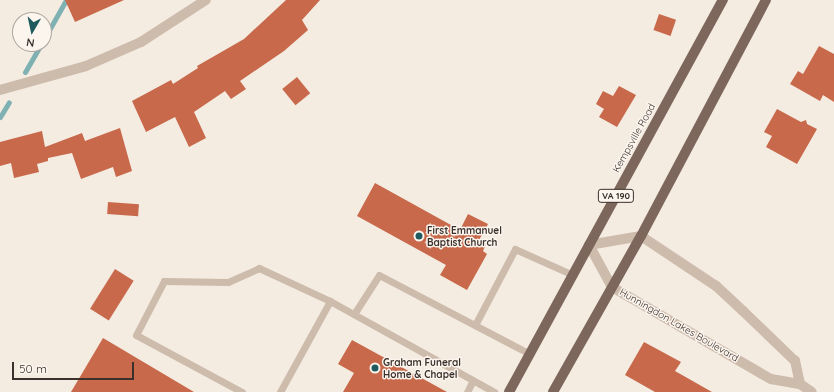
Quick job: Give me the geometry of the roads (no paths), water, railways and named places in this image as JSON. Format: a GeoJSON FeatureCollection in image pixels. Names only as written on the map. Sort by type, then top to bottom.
{"type":"FeatureCollection","features":[{"type":"Feature","properties":{"kind":"main road","name":"Kempsville Road"},"geometry":{"type":"LineString","coordinates":[[509,392],[723,0]]}},
{"type":"Feature","properties":{"kind":"main road"},"geometry":{"type":"LineString","coordinates":[[553,392],[641,236],[766,0]]}},
{"type":"Feature","properties":{"kind":"street"},"geometry":{"type":"LineString","coordinates":[[0,90],[86,66],[141,42],[206,0]]}},
{"type":"Feature","properties":{"kind":"street"},"geometry":{"type":"LineString","coordinates":[[589,244],[641,236],[716,286],[795,361],[798,388]]}},
{"type":"Feature","properties":{"kind":"street","name":"Hunningdon Lakes Boulevard"},"geometry":{"type":"LineString","coordinates":[[589,244],[612,287],[771,379],[812,392]]}},
{"type":"Feature","properties":{"kind":"lane"},"geometry":{"type":"LineString","coordinates":[[475,325],[516,249],[573,275]]}},
{"type":"Feature","properties":{"kind":"lane"},"geometry":{"type":"LineString","coordinates":[[242,392],[136,335],[164,281],[228,282],[259,268],[330,301],[494,392]]}},
{"type":"Feature","properties":{"kind":"lane"},"geometry":{"type":"LineString","coordinates":[[354,314],[379,275],[530,354]]}},
{"type":"Feature","properties":{"kind":"lane"},"geometry":{"type":"LineString","coordinates":[[280,392],[330,301]]}},
{"type":"Feature","properties":{"kind":"lane"},"geometry":{"type":"LineString","coordinates":[[467,392],[473,380]]}},
{"type":"Feature","properties":{"kind":"waterway"},"geometry":{"type":"LineString","coordinates":[[52,25],[66,0]]}},
{"type":"Feature","properties":{"kind":"waterway"},"geometry":{"type":"LineString","coordinates":[[25,72],[36,52]]}},
{"type":"Feature","properties":{"kind":"waterway"},"geometry":{"type":"LineString","coordinates":[[0,117],[9,102]]}},
{"type":"Feature","properties":{"kind":"place","name":"First Emmanuel Baptist Church"},"geometry":{"type":"Point","coordinates":[419,236]}},
{"type":"Feature","properties":{"kind":"place","name":"Graham Funeral Home & Chapel"},"geometry":{"type":"Point","coordinates":[375,368]}}]}
